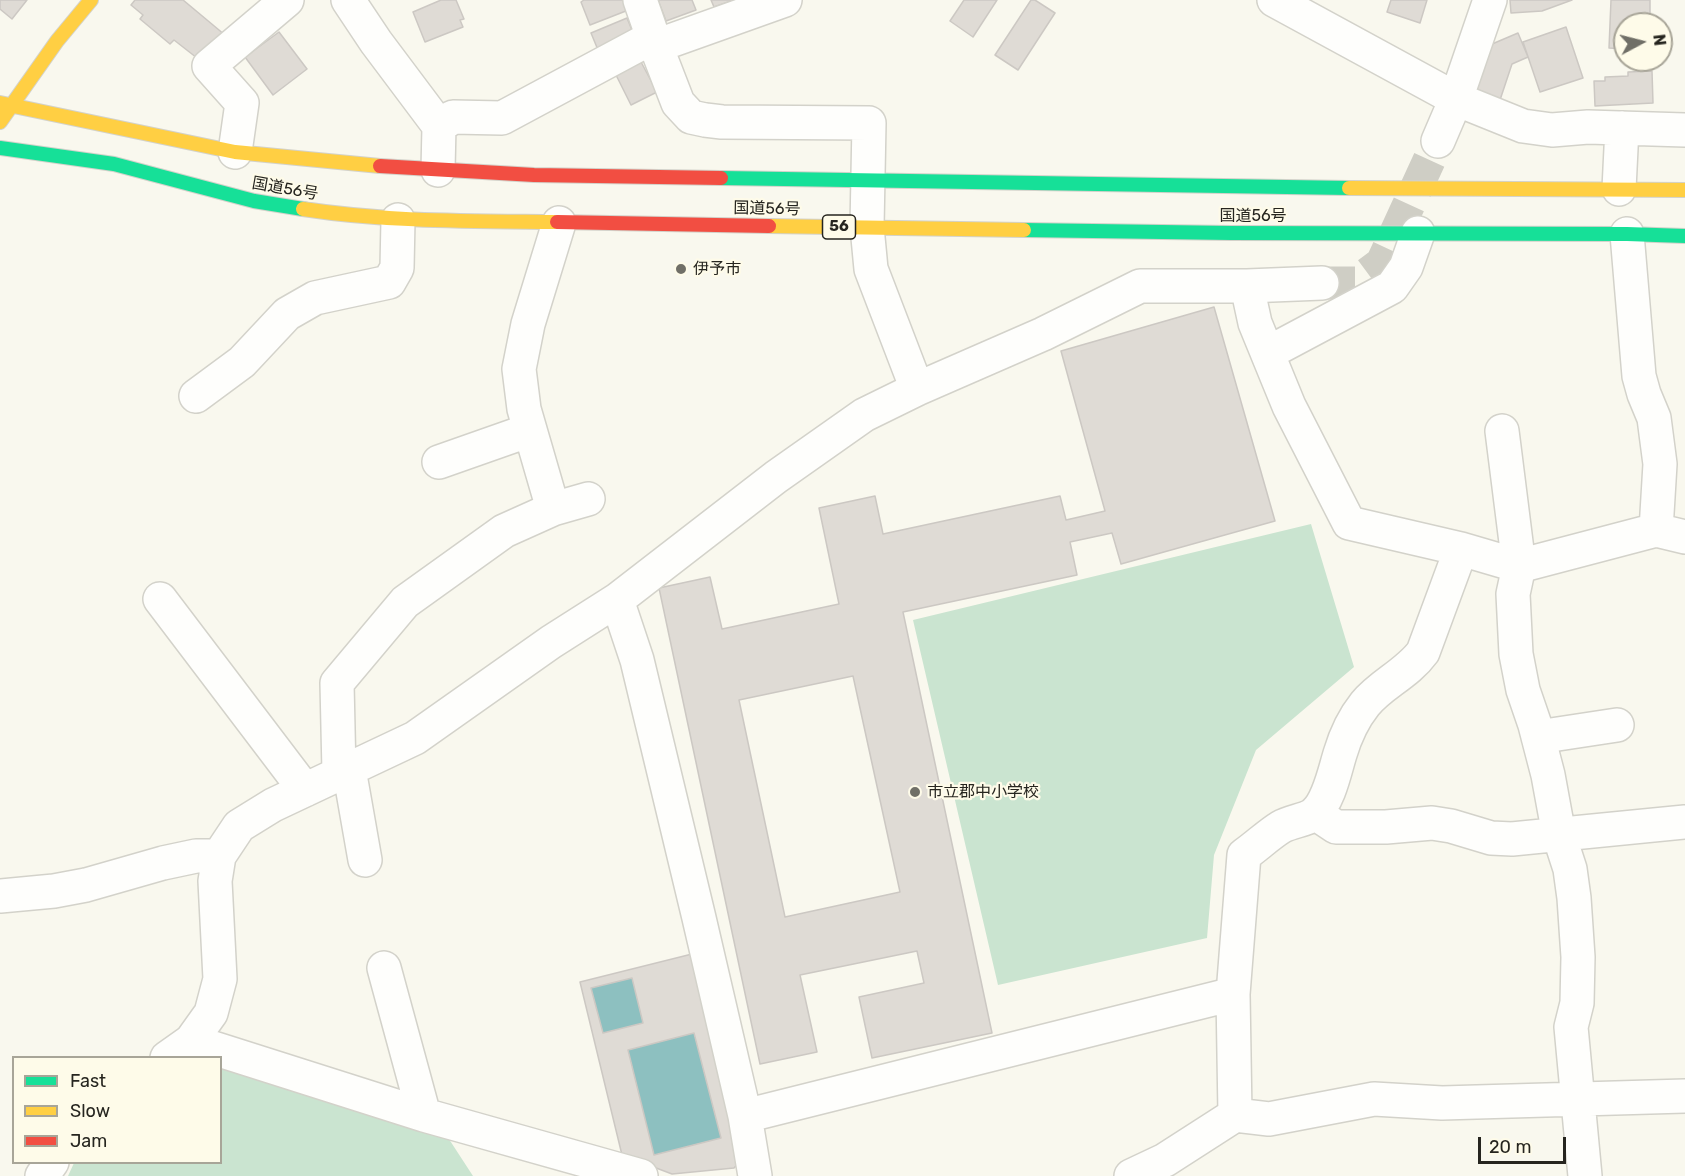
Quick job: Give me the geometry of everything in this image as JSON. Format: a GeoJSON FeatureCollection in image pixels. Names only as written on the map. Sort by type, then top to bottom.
{"type":"FeatureCollection","features":[{"type":"Feature","properties":{"kind":"main road"},"geometry":{"type":"LineString","coordinates":[[0,122],[6,104],[92,0]]}},
{"type":"Feature","properties":{"kind":"main road","name":"国道56号"},"geometry":{"type":"LineString","coordinates":[[6,104],[235,152],[400,168],[534,175],[1278,187],[1685,190]]}},
{"type":"Feature","properties":{"kind":"main road","name":"国道56号"},"geometry":{"type":"LineString","coordinates":[[0,148],[114,164],[254,201],[335,214],[398,220],[1230,233],[1627,234],[1685,237]]}},
{"type":"Feature","properties":{"kind":"street"},"geometry":{"type":"LineString","coordinates":[[235,152],[242,103],[209,66],[287,0]]}},
{"type":"Feature","properties":{"kind":"street"},"geometry":{"type":"LineString","coordinates":[[348,0],[376,42],[439,126],[438,170]]}},
{"type":"Feature","properties":{"kind":"street"},"geometry":{"type":"LineString","coordinates":[[640,0],[678,102],[691,117],[722,122],[869,123],[867,227],[871,269],[917,389]]}},
{"type":"Feature","properties":{"kind":"street"},"geometry":{"type":"LineString","coordinates":[[439,126],[453,117],[502,117],[654,41],[785,0]]}},
{"type":"Feature","properties":{"kind":"street"},"geometry":{"type":"LineString","coordinates":[[1274,0],[1456,99],[1523,126],[1552,130],[1588,127],[1685,130]]}},
{"type":"Feature","properties":{"kind":"street"},"geometry":{"type":"LineString","coordinates":[[1438,141],[1456,99],[1490,0]]}},
{"type":"Feature","properties":{"kind":"street"},"geometry":{"type":"LineString","coordinates":[[1618,189],[1622,128]]}},
{"type":"Feature","properties":{"kind":"street"},"geometry":{"type":"LineString","coordinates":[[196,396],[242,362],[287,314],[315,298],[389,282],[397,268],[398,220]]}},
{"type":"Feature","properties":{"kind":"street"},"geometry":{"type":"LineString","coordinates":[[553,509],[524,408],[519,369],[528,324],[560,223]]}},
{"type":"Feature","properties":{"kind":"street"},"geometry":{"type":"LineString","coordinates":[[1268,353],[1392,287],[1406,267],[1418,233]]}},
{"type":"Feature","properties":{"kind":"street"},"geometry":{"type":"LineString","coordinates":[[1247,286],[1255,323],[1289,406],[1349,523],[1461,549],[1519,566],[1670,534],[1654,418],[1639,376],[1627,234]]}},
{"type":"Feature","properties":{"kind":"street"},"geometry":{"type":"LineString","coordinates":[[205,1056],[179,1049],[211,1013],[220,980],[215,881],[219,856],[239,826],[273,805],[415,738],[551,642],[617,600],[786,470],[864,415],[917,389],[1043,334],[1140,286],[1322,283]]}},
{"type":"Feature","properties":{"kind":"street"},"geometry":{"type":"LineString","coordinates":[[439,462],[530,430]]}},
{"type":"Feature","properties":{"kind":"street"},"geometry":{"type":"LineString","coordinates":[[1502,431],[1519,566],[1513,594],[1516,654],[1523,690],[1548,775],[1559,835],[1570,869],[1574,898],[1578,957],[1577,1003],[1571,1027],[1586,1176]]}},
{"type":"Feature","properties":{"kind":"street"},"geometry":{"type":"LineString","coordinates":[[365,860],[344,771],[337,683],[405,602],[504,531],[553,509],[588,499]]}},
{"type":"Feature","properties":{"kind":"street"},"geometry":{"type":"LineString","coordinates":[[1235,1115],[1233,994],[1244,855],[1283,826],[1315,813],[1325,798],[1347,735],[1356,717],[1365,704],[1414,664],[1423,652],[1461,549]]}},
{"type":"Feature","properties":{"kind":"street"},"geometry":{"type":"LineString","coordinates":[[160,599],[305,790]]}},
{"type":"Feature","properties":{"kind":"street"},"geometry":{"type":"LineString","coordinates":[[617,600],[637,660],[699,918],[745,1116],[755,1176]]}},
{"type":"Feature","properties":{"kind":"street"},"geometry":{"type":"LineString","coordinates":[[1538,737],[1617,725]]}},
{"type":"Feature","properties":{"kind":"street"},"geometry":{"type":"LineString","coordinates":[[1315,813],[1336,827],[1386,827],[1432,823],[1491,838],[1512,839],[1685,822]]}},
{"type":"Feature","properties":{"kind":"street"},"geometry":{"type":"LineString","coordinates":[[0,896],[54,891],[86,885],[196,856],[219,856]]}},
{"type":"Feature","properties":{"kind":"street"},"geometry":{"type":"LineString","coordinates":[[384,968],[424,1115]]}},
{"type":"Feature","properties":{"kind":"street"},"geometry":{"type":"LineString","coordinates":[[745,1116],[1233,994]]}},
{"type":"Feature","properties":{"kind":"street"},"geometry":{"type":"LineString","coordinates":[[222,1061],[641,1176]]}},
{"type":"Feature","properties":{"kind":"street"},"geometry":{"type":"LineString","coordinates":[[1131,1176],[1165,1160],[1235,1115],[1269,1119],[1374,1099],[1442,1103],[1685,1096]]}},
{"type":"Feature","properties":{"kind":"green space"},"geometry":{"type":"Polygon","coordinates":[[[1311,524],[1354,667],[1256,750],[1214,855],[1207,938],[998,985],[913,620],[1311,524]]]}},
{"type":"Feature","properties":{"kind":"green space"},"geometry":{"type":"Polygon","coordinates":[[[222,1059],[445,1133],[473,1176],[68,1176],[74,1164],[222,1164],[222,1059]]]}},
{"type":"Feature","properties":{"kind":"water"},"geometry":{"type":"Polygon","coordinates":[[[632,978],[643,1023],[603,1033],[591,988],[632,978]]]}},
{"type":"Feature","properties":{"kind":"water"},"geometry":{"type":"Polygon","coordinates":[[[694,1033],[721,1138],[654,1155],[628,1050],[694,1033]]]}},
{"type":"Feature","properties":{"kind":"building"},"geometry":{"type":"Polygon","coordinates":[[[0,0],[27,0],[12,19],[0,9],[0,0]]]}},
{"type":"Feature","properties":{"kind":"building"},"geometry":{"type":"Polygon","coordinates":[[[135,0],[183,0],[225,35],[197,58],[174,40],[170,44],[140,19],[143,15],[131,5],[135,0]]]}},
{"type":"Feature","properties":{"kind":"building"},"geometry":{"type":"Polygon","coordinates":[[[441,0],[456,0],[464,19],[460,20],[463,27],[425,42],[413,12],[441,0]]]}},
{"type":"Feature","properties":{"kind":"building"},"geometry":{"type":"Polygon","coordinates":[[[584,0],[627,0],[631,9],[590,25],[581,2],[584,0]]]}},
{"type":"Feature","properties":{"kind":"building"},"geometry":{"type":"Polygon","coordinates":[[[658,0],[692,0],[696,10],[666,21],[658,0]]]}},
{"type":"Feature","properties":{"kind":"building"},"geometry":{"type":"Polygon","coordinates":[[[711,0],[734,0],[714,7],[711,0]]]}},
{"type":"Feature","properties":{"kind":"building"},"geometry":{"type":"Polygon","coordinates":[[[964,0],[997,0],[973,37],[950,21],[964,0]]]}},
{"type":"Feature","properties":{"kind":"building"},"geometry":{"type":"Polygon","coordinates":[[[1031,0],[1035,0],[1055,13],[1018,70],[995,55],[1031,0]]]}},
{"type":"Feature","properties":{"kind":"building"},"geometry":{"type":"Polygon","coordinates":[[[1391,0],[1427,0],[1420,23],[1387,12],[1391,0]]]}},
{"type":"Feature","properties":{"kind":"building"},"geometry":{"type":"Polygon","coordinates":[[[1510,0],[1572,0],[1542,11],[1511,13],[1510,0]]]}},
{"type":"Feature","properties":{"kind":"building"},"geometry":{"type":"Polygon","coordinates":[[[1611,0],[1650,0],[1650,12],[1613,12],[1613,48],[1609,48],[1611,0]]]}},
{"type":"Feature","properties":{"kind":"building"},"geometry":{"type":"Polygon","coordinates":[[[627,18],[634,35],[598,50],[591,33],[627,18]]]}},
{"type":"Feature","properties":{"kind":"building"},"geometry":{"type":"Polygon","coordinates":[[[1566,27],[1583,78],[1540,92],[1523,42],[1566,27]]]}},
{"type":"Feature","properties":{"kind":"building"},"geometry":{"type":"Polygon","coordinates":[[[279,32],[307,69],[273,95],[245,57],[279,32]]]}},
{"type":"Feature","properties":{"kind":"building"},"geometry":{"type":"Polygon","coordinates":[[[1518,33],[1528,57],[1512,64],[1500,100],[1471,91],[1485,47],[1518,33]]]}},
{"type":"Feature","properties":{"kind":"building"},"geometry":{"type":"Polygon","coordinates":[[[640,60],[657,92],[631,105],[615,73],[640,60]]]}},
{"type":"Feature","properties":{"kind":"building"},"geometry":{"type":"Polygon","coordinates":[[[1628,72],[1652,72],[1653,103],[1595,106],[1594,81],[1605,81],[1605,77],[1628,76],[1628,72]]]}},
{"type":"Feature","properties":{"kind":"building"},"geometry":{"type":"Polygon","coordinates":[[[1214,307],[1275,521],[1121,564],[1112,533],[1070,542],[1077,575],[903,612],[992,1033],[872,1058],[859,997],[924,983],[917,951],[800,975],[817,1052],[760,1064],[659,588],[710,577],[722,629],[839,604],[819,508],[875,496],[883,534],[1060,496],[1066,520],[1105,511],[1061,351],[1214,307]],[[853,676],[739,700],[785,917],[900,892],[853,676]]]}},
{"type":"Feature","properties":{"kind":"building"},"geometry":{"type":"Polygon","coordinates":[[[692,954],[742,1159],[734,1168],[672,1174],[622,1155],[580,982],[692,954]],[[632,978],[591,988],[603,1033],[643,1023],[632,978]],[[694,1033],[628,1050],[654,1155],[721,1138],[694,1033]]]}},
{"type":"Feature","properties":{"kind":"tunnel"},"geometry":{"type":"LineString","coordinates":[[1322,283],[1355,283],[1382,263],[1438,141]]}},
{"type":"Feature","properties":{"kind":"traffic: fast"},"geometry":{"type":"LineString","coordinates":[[0,148],[114,164],[254,201],[303,209]]}},
{"type":"Feature","properties":{"kind":"traffic: fast"},"geometry":{"type":"LineString","coordinates":[[721,178],[1349,188]]}},
{"type":"Feature","properties":{"kind":"traffic: fast"},"geometry":{"type":"LineString","coordinates":[[1024,230],[1685,236]]}},
{"type":"Feature","properties":{"kind":"traffic: slow"},"geometry":{"type":"LineString","coordinates":[[0,122],[57,41],[91,0]]}},
{"type":"Feature","properties":{"kind":"traffic: slow"},"geometry":{"type":"LineString","coordinates":[[0,103],[235,152],[380,166]]}},
{"type":"Feature","properties":{"kind":"traffic: slow"},"geometry":{"type":"LineString","coordinates":[[1349,188],[1685,190]]}},
{"type":"Feature","properties":{"kind":"traffic: slow"},"geometry":{"type":"LineString","coordinates":[[303,209],[398,219],[557,222]]}},
{"type":"Feature","properties":{"kind":"traffic: slow"},"geometry":{"type":"LineString","coordinates":[[769,226],[1024,230]]}},
{"type":"Feature","properties":{"kind":"traffic: jam"},"geometry":{"type":"LineString","coordinates":[[380,166],[534,175],[721,178]]}},
{"type":"Feature","properties":{"kind":"traffic: jam"},"geometry":{"type":"LineString","coordinates":[[557,222],[769,226]]}},
{"type":"Feature","properties":{"kind":"place","name":"伊予市"},"geometry":{"type":"Point","coordinates":[681,269]}},
{"type":"Feature","properties":{"kind":"place","name":"市立郡中小学校"},"geometry":{"type":"Point","coordinates":[915,792]}}]}
